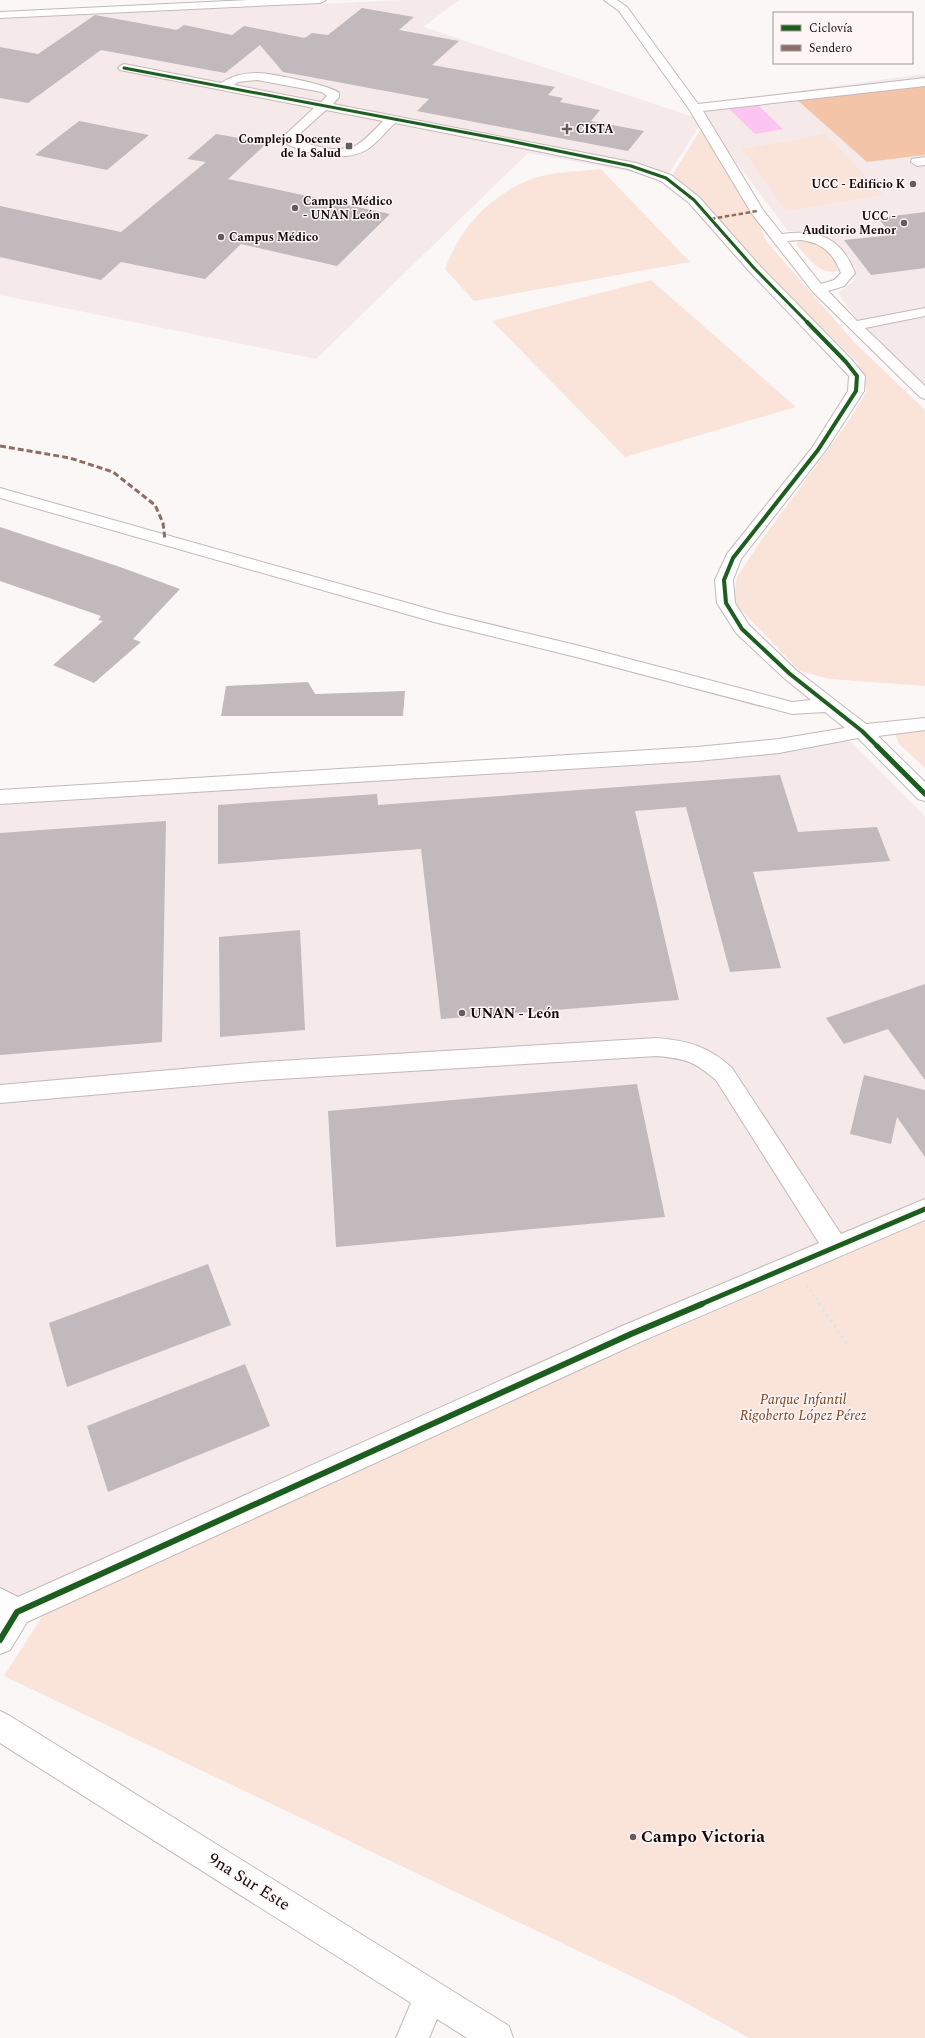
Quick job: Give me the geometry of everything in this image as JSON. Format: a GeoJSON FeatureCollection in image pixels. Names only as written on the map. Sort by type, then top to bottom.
{"type":"FeatureCollection","features":[{"type":"Feature","properties":{"kind":"street"},"geometry":{"type":"LineString","coordinates":[[133,0],[146,8]]}},
{"type":"Feature","properties":{"kind":"street"},"geometry":{"type":"LineString","coordinates":[[0,15],[320,0]]}},
{"type":"Feature","properties":{"kind":"street"},"geometry":{"type":"LineString","coordinates":[[610,0],[623,9],[695,108],[757,211],[818,289],[925,394]]}},
{"type":"Feature","properties":{"kind":"street"},"geometry":{"type":"LineString","coordinates":[[124,68],[631,166],[666,178],[694,200],[754,268],[846,362],[857,376],[856,391],[818,450],[733,558],[724,580],[726,603],[742,629],[790,674],[862,731],[925,794]]}},
{"type":"Feature","properties":{"kind":"street"},"geometry":{"type":"LineString","coordinates":[[223,87],[235,79],[258,76],[325,89],[333,93],[333,97],[324,107],[290,136],[291,141],[298,145],[336,152],[349,152],[361,148],[392,119]]}},
{"type":"Feature","properties":{"kind":"street"},"geometry":{"type":"LineString","coordinates":[[695,108],[925,82]]}},
{"type":"Feature","properties":{"kind":"street"},"geometry":{"type":"LineString","coordinates":[[778,238],[796,235],[808,236],[827,242],[844,261],[848,273],[839,282],[818,289]]}},
{"type":"Feature","properties":{"kind":"street"},"geometry":{"type":"LineString","coordinates":[[854,326],[925,312]]}},
{"type":"Feature","properties":{"kind":"street"},"geometry":{"type":"LineString","coordinates":[[0,493],[440,618],[580,652],[792,708],[830,705]]}},
{"type":"Feature","properties":{"kind":"street"},"geometry":{"type":"LineString","coordinates":[[0,797],[697,754],[779,746],[862,731],[925,724]]}},
{"type":"Feature","properties":{"kind":"street"},"geometry":{"type":"LineString","coordinates":[[0,1094],[263,1070],[657,1047],[684,1049],[707,1058],[724,1074],[835,1246]]}},
{"type":"Feature","properties":{"kind":"street"},"geometry":{"type":"LineString","coordinates":[[0,1640],[8,1607],[792,1264],[925,1209]]}},
{"type":"Feature","properties":{"kind":"street","name":"9na Sur Este"},"geometry":{"type":"LineString","coordinates":[[0,1726],[497,2038]]}},
{"type":"Feature","properties":{"kind":"street"},"geometry":{"type":"LineString","coordinates":[[412,2038],[430,1996]]}},
{"type":"Feature","properties":{"kind":"path"},"geometry":{"type":"LineString","coordinates":[[792,1264],[848,1345]]}},
{"type":"Feature","properties":{"kind":"shaded area","name":"Campus Médico"},"geometry":{"type":"Polygon","coordinates":[[[404,0],[459,0],[423,27],[703,120],[666,178],[528,153],[316,359],[0,295],[0,19],[404,0]]]}},
{"type":"Feature","properties":{"kind":"shaded area"},"geometry":{"type":"Polygon","coordinates":[[[925,74],[925,384],[855,317],[838,293],[856,279],[849,258],[836,244],[819,233],[788,231],[695,108],[760,96],[925,74]]]}},
{"type":"Feature","properties":{"kind":"shaded area"},"geometry":{"type":"Polygon","coordinates":[[[925,80],[925,155],[867,162],[795,98],[925,80]]]}},
{"type":"Feature","properties":{"kind":"shaded area"},"geometry":{"type":"Polygon","coordinates":[[[757,104],[783,129],[755,134],[729,109],[757,104]]]}},
{"type":"Feature","properties":{"kind":"shaded area","name":"UNAN - León"},"geometry":{"type":"Polygon","coordinates":[[[844,735],[925,816],[925,1209],[56,1595],[0,1602],[0,797],[697,754],[844,735]]]}},
{"type":"Feature","properties":{"kind":"green space"},"geometry":{"type":"Polygon","coordinates":[[[700,130],[749,202],[767,242],[854,342],[925,410],[925,686],[829,679],[800,671],[733,602],[737,577],[760,542],[844,428],[867,391],[858,363],[781,288],[717,218],[672,176],[700,130]]]}},
{"type":"Feature","properties":{"kind":"green space"},"geometry":{"type":"Polygon","coordinates":[[[826,134],[883,195],[786,211],[742,149],[826,134]]]}},
{"type":"Feature","properties":{"kind":"green space"},"geometry":{"type":"Polygon","coordinates":[[[601,169],[690,262],[474,301],[445,269],[459,239],[468,226],[491,203],[504,193],[518,185],[541,176],[601,169]]]}},
{"type":"Feature","properties":{"kind":"green space"},"geometry":{"type":"Polygon","coordinates":[[[808,239],[818,241],[842,265],[841,270],[834,272],[827,271],[821,269],[810,261],[796,245],[800,240],[808,239]]]}},
{"type":"Feature","properties":{"kind":"green space"},"geometry":{"type":"Polygon","coordinates":[[[651,280],[796,407],[625,457],[492,321],[651,280]]]}},
{"type":"Feature","properties":{"kind":"green space"},"geometry":{"type":"Polygon","coordinates":[[[925,722],[925,768],[899,744],[891,725],[925,722]]]}},
{"type":"Feature","properties":{"kind":"green space","name":"Campo Victoria"},"geometry":{"type":"Polygon","coordinates":[[[925,1221],[925,2038],[749,2038],[677,1998],[4,1676],[56,1595],[925,1221]]]}},
{"type":"Feature","properties":{"kind":"building"},"geometry":{"type":"Polygon","coordinates":[[[362,8],[414,17],[399,30],[459,41],[432,65],[555,87],[548,95],[563,98],[560,102],[600,110],[591,121],[644,131],[628,151],[417,111],[429,99],[283,72],[260,45],[225,73],[101,50],[28,103],[0,98],[0,47],[38,54],[95,15],[177,30],[184,25],[232,35],[244,26],[305,38],[312,33],[328,35],[362,8]]]}},
{"type":"Feature","properties":{"kind":"building"},"geometry":{"type":"Polygon","coordinates":[[[79,121],[149,135],[107,170],[35,155],[79,121]]]}},
{"type":"Feature","properties":{"kind":"building"},"geometry":{"type":"Polygon","coordinates":[[[216,134],[267,143],[228,179],[390,214],[337,266],[241,244],[205,279],[121,262],[101,280],[0,257],[0,206],[121,232],[206,162],[187,159],[216,134]]]}},
{"type":"Feature","properties":{"kind":"building"},"geometry":{"type":"Polygon","coordinates":[[[925,212],[925,268],[871,275],[844,240],[892,235],[878,218],[925,212]]]}},
{"type":"Feature","properties":{"kind":"building"},"geometry":{"type":"Polygon","coordinates":[[[0,527],[120,567],[180,589],[133,639],[141,642],[94,683],[53,665],[103,621],[98,620],[101,616],[0,581],[0,527]]]}},
{"type":"Feature","properties":{"kind":"building"},"geometry":{"type":"Polygon","coordinates":[[[308,682],[315,694],[405,691],[403,716],[221,716],[226,686],[308,682]]]}},
{"type":"Feature","properties":{"kind":"building"},"geometry":{"type":"Polygon","coordinates":[[[780,775],[798,832],[877,827],[890,861],[753,872],[781,968],[730,972],[686,807],[635,811],[679,1000],[441,1019],[421,849],[218,864],[218,805],[377,794],[378,805],[780,775]]]}},
{"type":"Feature","properties":{"kind":"building"},"geometry":{"type":"Polygon","coordinates":[[[166,821],[162,1042],[0,1055],[0,833],[166,821]]]}},
{"type":"Feature","properties":{"kind":"building"},"geometry":{"type":"Polygon","coordinates":[[[300,930],[305,1030],[220,1037],[219,937],[300,930]]]}},
{"type":"Feature","properties":{"kind":"building"},"geometry":{"type":"Polygon","coordinates":[[[925,984],[925,1080],[888,1029],[844,1044],[826,1018],[925,984]]]}},
{"type":"Feature","properties":{"kind":"building"},"geometry":{"type":"Polygon","coordinates":[[[864,1075],[925,1090],[925,1157],[897,1117],[891,1144],[850,1134],[864,1075]]]}},
{"type":"Feature","properties":{"kind":"building"},"geometry":{"type":"Polygon","coordinates":[[[637,1084],[665,1217],[336,1247],[328,1111],[637,1084]]]}},
{"type":"Feature","properties":{"kind":"building"},"geometry":{"type":"Polygon","coordinates":[[[208,1264],[231,1325],[67,1387],[49,1323],[208,1264]]]}},
{"type":"Feature","properties":{"kind":"building"},"geometry":{"type":"Polygon","coordinates":[[[245,1364],[270,1426],[108,1492],[87,1426],[245,1364]]]}},
{"type":"Feature","properties":{"kind":"marked path"},"geometry":{"type":"LineString","coordinates":[[711,219],[757,211]]}},
{"type":"Feature","properties":{"kind":"marked path"},"geometry":{"type":"LineString","coordinates":[[0,446],[84,461],[113,472],[124,479],[155,505],[161,516],[165,531],[165,540]]}},
{"type":"Feature","properties":{"kind":"cycle path"},"geometry":{"type":"LineString","coordinates":[[124,68],[500,139],[631,166],[666,178],[694,200],[754,268],[846,362],[857,376],[856,391],[818,450],[733,558],[724,580],[726,603],[742,629],[790,674],[862,731],[925,794]]}},
{"type":"Feature","properties":{"kind":"cycle path"},"geometry":{"type":"LineString","coordinates":[[0,1640],[17,1612],[631,1334],[925,1209]]}},
{"type":"Feature","properties":{"kind":"place","name":"CISTA"},"geometry":{"type":"Point","coordinates":[567,129]}},
{"type":"Feature","properties":{"kind":"place","name":"Complejo Docente de la Salud"},"geometry":{"type":"Point","coordinates":[349,146]}},
{"type":"Feature","properties":{"kind":"place","name":"UCC - Edificio K"},"geometry":{"type":"Point","coordinates":[913,184]}},
{"type":"Feature","properties":{"kind":"place","name":"Campus Médico - UNAN León"},"geometry":{"type":"Point","coordinates":[295,208]}},
{"type":"Feature","properties":{"kind":"place","name":"UCC - Auditorio Menor"},"geometry":{"type":"Point","coordinates":[904,223]}},
{"type":"Feature","properties":{"kind":"place","name":"Campus Médico"},"geometry":{"type":"Point","coordinates":[221,237]}},
{"type":"Feature","properties":{"kind":"place","name":"UNAN - León"},"geometry":{"type":"Point","coordinates":[462,1013]}},
{"type":"Feature","properties":{"kind":"place","name":"Campo Victoria"},"geometry":{"type":"Point","coordinates":[633,1837]}},
{"type":"Feature","properties":{"kind":"park label","name":"Parque Infantil Rigoberto López Pérez"},"geometry":{"type":"Point","coordinates":[803,1408]}}]}
